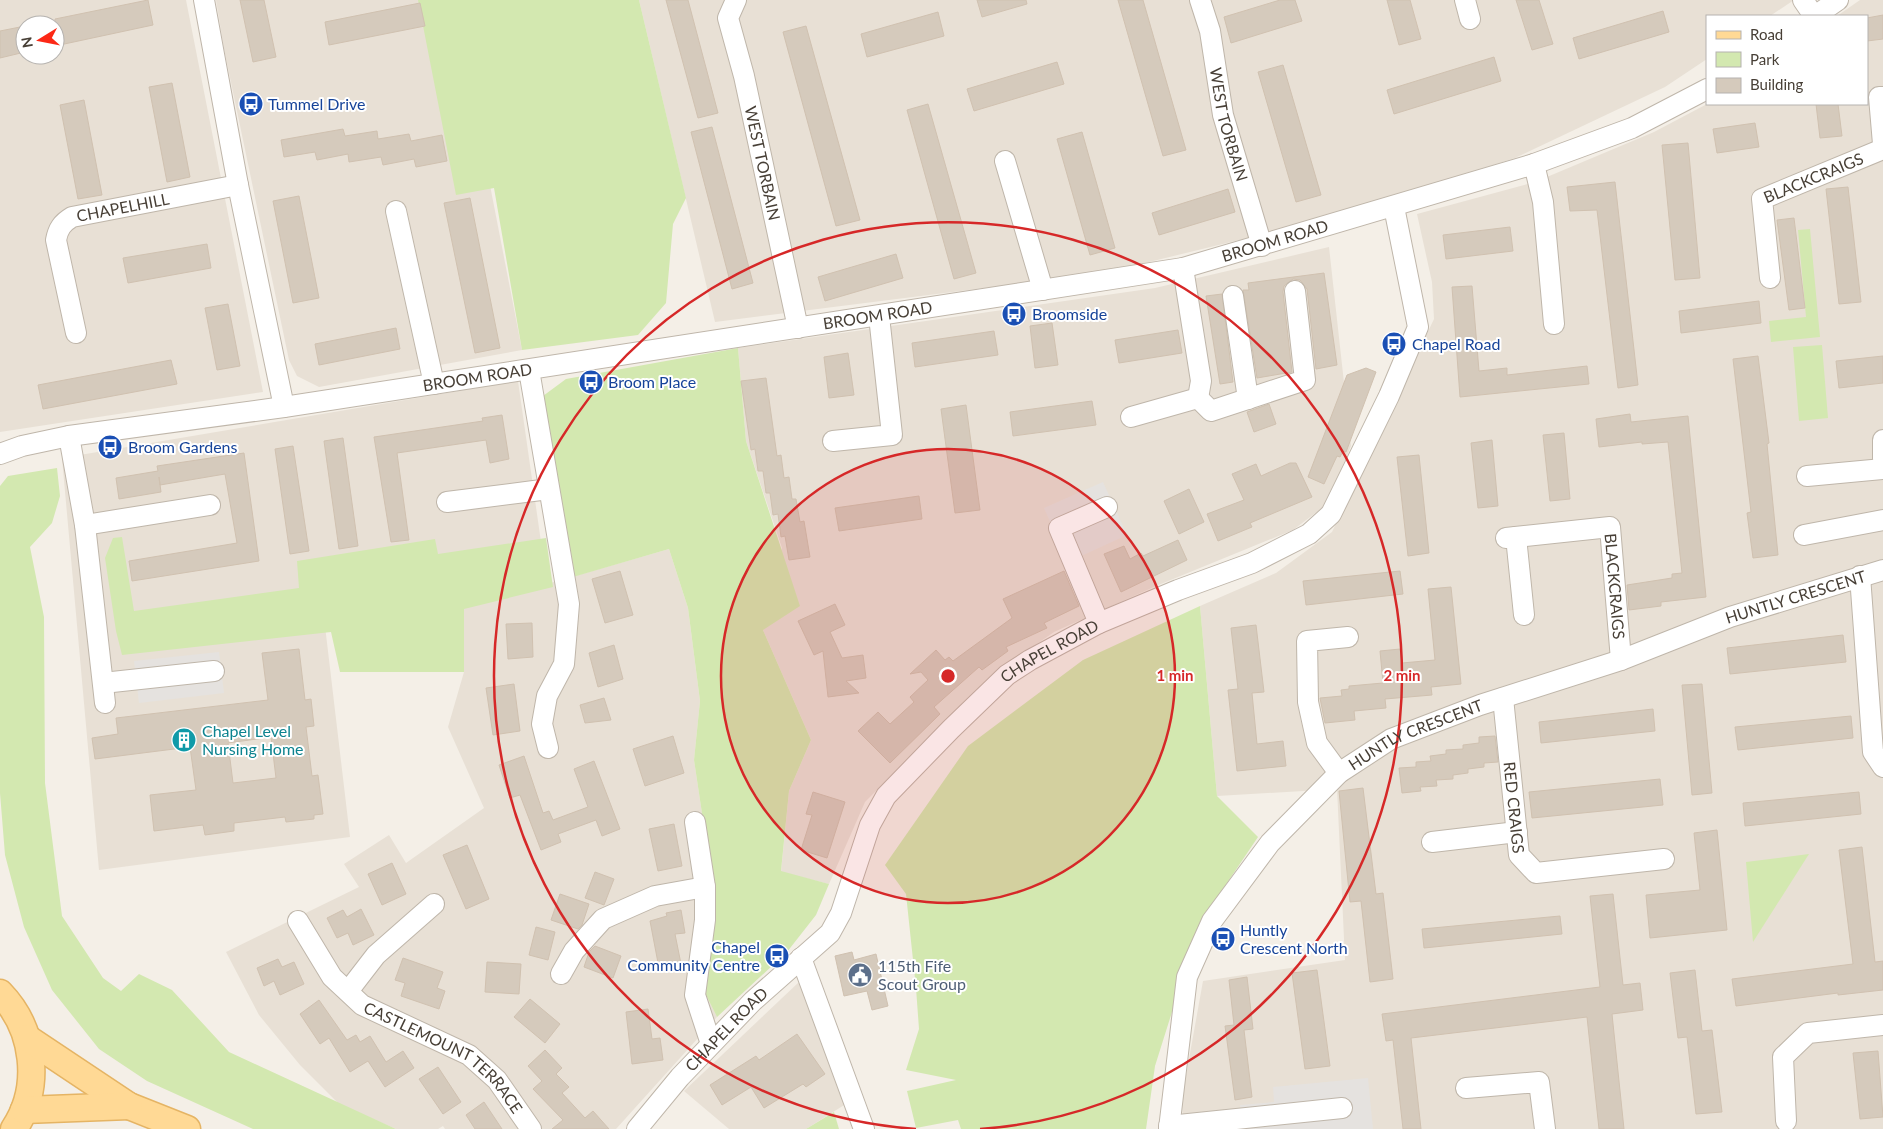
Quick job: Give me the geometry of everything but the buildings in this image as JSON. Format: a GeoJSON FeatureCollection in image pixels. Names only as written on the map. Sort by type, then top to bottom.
{"type":"FeatureCollection","features":[{"type":"Feature","properties":{"kind":"main road"},"geometry":{"type":"LineString","coordinates":[[3,995],[19,1019],[27,1038],[32,1074],[19,1119],[129,1106]]}},
{"type":"Feature","properties":{"kind":"main road"},"geometry":{"type":"LineString","coordinates":[[27,1038],[129,1106],[186,1129]]}},
{"type":"Feature","properties":{"kind":"street"},"geometry":{"type":"LineString","coordinates":[[204,0],[238,185],[284,407]]}},
{"type":"Feature","properties":{"kind":"street","name":"WEST TORBAIN"},"geometry":{"type":"LineString","coordinates":[[736,0],[728,18],[744,76],[798,328]]}},
{"type":"Feature","properties":{"kind":"street","name":"WEST TORBAIN"},"geometry":{"type":"LineString","coordinates":[[1200,0],[1210,31],[1223,115],[1262,246]]}},
{"type":"Feature","properties":{"kind":"street"},"geometry":{"type":"LineString","coordinates":[[1803,0],[1814,15]]}},
{"type":"Feature","properties":{"kind":"street"},"geometry":{"type":"LineString","coordinates":[[1816,15],[1838,0]]}},
{"type":"Feature","properties":{"kind":"street","name":"BROOM ROAD"},"geometry":{"type":"LineString","coordinates":[[0,454],[22,446],[69,436],[284,407],[1183,268],[1534,164],[1632,128],[1706,90]]}},
{"type":"Feature","properties":{"kind":"street"},"geometry":{"type":"LineString","coordinates":[[1883,97],[1879,97],[1883,144]]}},
{"type":"Feature","properties":{"kind":"street","name":"BLACKCRAIGS"},"geometry":{"type":"LineString","coordinates":[[1770,278],[1762,199],[1883,149]]}},
{"type":"Feature","properties":{"kind":"street"},"geometry":{"type":"LineString","coordinates":[[1005,161],[1043,290]]}},
{"type":"Feature","properties":{"kind":"street"},"geometry":{"type":"LineString","coordinates":[[1534,164],[1543,202],[1554,324]]}},
{"type":"Feature","properties":{"kind":"street","name":"CHAPELHILL"},"geometry":{"type":"LineString","coordinates":[[76,333],[56,240],[63,222],[72,217],[238,185]]}},
{"type":"Feature","properties":{"kind":"street","name":"CHAPEL ROAD"},"geometry":{"type":"LineString","coordinates":[[637,1129],[712,1044],[753,1001],[830,933],[841,913],[870,825],[886,796],[1007,675],[1030,660],[1099,623],[1178,590],[1252,563],[1309,534],[1331,514],[1389,396],[1418,327],[1394,207]]}},
{"type":"Feature","properties":{"kind":"street"},"geometry":{"type":"LineString","coordinates":[[396,211],[434,384]]}},
{"type":"Feature","properties":{"kind":"street"},"geometry":{"type":"LineString","coordinates":[[1183,268],[1201,381],[1198,398]]}},
{"type":"Feature","properties":{"kind":"street"},"geometry":{"type":"LineString","coordinates":[[1198,398],[1211,411],[1305,380],[1295,292]]}},
{"type":"Feature","properties":{"kind":"street"},"geometry":{"type":"LineString","coordinates":[[1233,296],[1248,399]]}},
{"type":"Feature","properties":{"kind":"street"},"geometry":{"type":"LineString","coordinates":[[833,441],[892,435],[879,316]]}},
{"type":"Feature","properties":{"kind":"street"},"geometry":{"type":"LineString","coordinates":[[529,370],[569,604],[564,664],[547,696],[542,724],[548,748]]}},
{"type":"Feature","properties":{"kind":"street"},"geometry":{"type":"LineString","coordinates":[[1131,417],[1198,398]]}},
{"type":"Feature","properties":{"kind":"street"},"geometry":{"type":"LineString","coordinates":[[69,436],[85,525],[105,703]]}},
{"type":"Feature","properties":{"kind":"street"},"geometry":{"type":"LineString","coordinates":[[1883,440],[1883,459]]}},
{"type":"Feature","properties":{"kind":"street","name":"BROOM ROAD"},"geometry":{"type":"LineString","coordinates":[[0,445],[22,446]]}},
{"type":"Feature","properties":{"kind":"street"},"geometry":{"type":"LineString","coordinates":[[1807,476],[1883,470]]}},
{"type":"Feature","properties":{"kind":"street"},"geometry":{"type":"LineString","coordinates":[[447,502],[550,489]]}},
{"type":"Feature","properties":{"kind":"street"},"geometry":{"type":"LineString","coordinates":[[85,525],[210,505]]}},
{"type":"Feature","properties":{"kind":"street"},"geometry":{"type":"LineString","coordinates":[[1099,623],[1059,528],[1107,507]]}},
{"type":"Feature","properties":{"kind":"street"},"geometry":{"type":"LineString","coordinates":[[1804,535],[1883,520]]}},
{"type":"Feature","properties":{"kind":"street","name":"BLACKCRAIGS"},"geometry":{"type":"LineString","coordinates":[[1524,616],[1511,537],[1610,527],[1621,660]]}},
{"type":"Feature","properties":{"kind":"street","name":"HUNTLY CRESCENT"},"geometry":{"type":"LineString","coordinates":[[1169,1127],[1187,977],[1212,921],[1270,843],[1340,774],[1391,739],[1503,698],[1621,660],[1730,617],[1883,570]]}},
{"type":"Feature","properties":{"kind":"street"},"geometry":{"type":"LineString","coordinates":[[1860,576],[1876,692],[1873,752],[1883,768]]}},
{"type":"Feature","properties":{"kind":"street"},"geometry":{"type":"LineString","coordinates":[[1340,774],[1317,743],[1308,702],[1307,641],[1348,637]]}},
{"type":"Feature","properties":{"kind":"street"},"geometry":{"type":"LineString","coordinates":[[103,683],[214,672]]}},
{"type":"Feature","properties":{"kind":"street","name":"RED CRAIGS"},"geometry":{"type":"LineString","coordinates":[[1503,698],[1519,855],[1536,874],[1664,859]]}},
{"type":"Feature","properties":{"kind":"street"},"geometry":{"type":"LineString","coordinates":[[696,822],[705,887],[705,920],[696,995],[712,1044]]}},
{"type":"Feature","properties":{"kind":"street"},"geometry":{"type":"LineString","coordinates":[[1432,842],[1517,832]]}},
{"type":"Feature","properties":{"kind":"street"},"geometry":{"type":"LineString","coordinates":[[561,974],[574,951],[603,919],[655,896],[705,887]]}},
{"type":"Feature","properties":{"kind":"street","name":"CASTLEMOUNT TERRACE"},"geometry":{"type":"LineString","coordinates":[[349,990],[376,955],[434,904]]}},
{"type":"Feature","properties":{"kind":"street","name":"CASTLEMOUNT TERRACE"},"geometry":{"type":"LineString","coordinates":[[298,921],[332,977],[349,990],[362,1004],[469,1055],[497,1080],[531,1129]]}},
{"type":"Feature","properties":{"kind":"street"},"geometry":{"type":"LineString","coordinates":[[801,958],[864,1129]]}},
{"type":"Feature","properties":{"kind":"street"},"geometry":{"type":"LineString","coordinates":[[1786,1121],[1783,1057],[1808,1033],[1883,1025]]}},
{"type":"Feature","properties":{"kind":"street"},"geometry":{"type":"LineString","coordinates":[[1466,1088],[1539,1082],[1544,1129]]}},
{"type":"Feature","properties":{"kind":"street"},"geometry":{"type":"LineString","coordinates":[[1169,1127],[1342,1108]]}},
{"type":"Feature","properties":{"kind":"shaded area"},"geometry":{"type":"Polygon","coordinates":[[[0,0],[186,0],[263,392],[0,432],[0,0]]]}},
{"type":"Feature","properties":{"kind":"shaded area"},"geometry":{"type":"Polygon","coordinates":[[[216,0],[454,0],[522,350],[319,387],[297,376],[289,360],[224,49],[216,0]]]}},
{"type":"Feature","properties":{"kind":"shaded area"},"geometry":{"type":"Polygon","coordinates":[[[639,0],[1794,0],[1772,15],[1706,15],[1706,60],[1665,87],[1515,158],[1329,218],[1104,273],[715,322],[639,0]]]}},
{"type":"Feature","properties":{"kind":"shaded area"},"geometry":{"type":"Polygon","coordinates":[[[1860,0],[1883,0],[1883,1129],[1183,1129],[1182,1098],[1203,981],[1345,960],[1337,789],[1217,796],[1200,606],[1276,573],[1332,532],[1434,319],[1432,282],[1417,214],[1535,182],[1654,132],[1706,105],[1868,105],[1868,15],[1838,15],[1860,0]]]}},
{"type":"Feature","properties":{"kind":"shaded area"},"geometry":{"type":"Polygon","coordinates":[[[1329,247],[1351,446],[1326,505],[1293,530],[1156,586],[1054,632],[988,678],[865,802],[829,884],[781,872],[789,791],[811,740],[763,630],[782,548],[746,441],[738,348],[1155,288],[1329,247]]]}},
{"type":"Feature","properties":{"kind":"shaded area"},"geometry":{"type":"Polygon","coordinates":[[[518,381],[547,584],[669,549],[688,608],[700,701],[694,760],[715,900],[704,991],[717,1017],[616,1129],[445,1129],[443,1126],[438,1129],[396,1129],[339,1104],[300,1065],[259,1015],[226,952],[359,887],[344,864],[389,835],[406,863],[484,808],[448,727],[464,672],[323,609],[350,837],[99,870],[62,458],[518,381]]]}},
{"type":"Feature","properties":{"kind":"shaded area"},"geometry":{"type":"Polygon","coordinates":[[[1103,482],[1127,535],[1068,562],[1044,508],[1103,482]]]}},
{"type":"Feature","properties":{"kind":"shaded area"},"geometry":{"type":"Polygon","coordinates":[[[219,652],[224,693],[139,703],[134,661],[219,652]]]}},
{"type":"Feature","properties":{"kind":"shaded area"},"geometry":{"type":"Polygon","coordinates":[[[799,982],[849,1102],[806,1129],[729,1129],[684,1091],[799,982]]]}},
{"type":"Feature","properties":{"kind":"shaded area"},"geometry":{"type":"Polygon","coordinates":[[[1368,1078],[1373,1129],[1242,1129],[1240,1105],[1274,1102],[1273,1087],[1368,1078]]]}},
{"type":"Feature","properties":{"kind":"green space"},"geometry":{"type":"Polygon","coordinates":[[[418,0],[639,0],[686,198],[673,224],[666,303],[638,335],[522,350],[494,188],[456,195],[418,0]]]}},
{"type":"Feature","properties":{"kind":"green space"},"geometry":{"type":"Polygon","coordinates":[[[1810,229],[1820,337],[1771,342],[1769,321],[1806,317],[1798,230],[1810,229]]]}},
{"type":"Feature","properties":{"kind":"green space"},"geometry":{"type":"Polygon","coordinates":[[[1822,345],[1828,418],[1799,421],[1793,347],[1822,345]]]}},
{"type":"Feature","properties":{"kind":"green space"},"geometry":{"type":"Polygon","coordinates":[[[738,348],[746,441],[800,606],[763,630],[811,740],[789,791],[781,871],[829,884],[816,915],[787,952],[717,1017],[704,991],[715,900],[694,760],[700,701],[688,608],[669,549],[573,577],[543,396],[566,379],[738,348]]]}},
{"type":"Feature","properties":{"kind":"green space"},"geometry":{"type":"Polygon","coordinates":[[[57,468],[60,496],[52,523],[30,547],[44,617],[45,783],[62,916],[103,978],[121,991],[139,974],[172,990],[229,1052],[396,1129],[253,1129],[147,1081],[99,1049],[52,990],[24,927],[5,855],[0,793],[0,486],[8,476],[57,468]]]}},
{"type":"Feature","properties":{"kind":"green space"},"geometry":{"type":"Polygon","coordinates":[[[122,537],[134,611],[299,588],[297,561],[435,539],[438,554],[546,538],[553,587],[464,609],[464,672],[340,672],[331,632],[122,655],[116,631],[105,558],[113,538],[122,537]]]}},
{"type":"Feature","properties":{"kind":"green space"},"geometry":{"type":"Polygon","coordinates":[[[1200,606],[1217,796],[1258,837],[1200,923],[1155,1066],[1146,1129],[961,1129],[958,1120],[916,1128],[907,1091],[956,1080],[906,1070],[919,1029],[916,988],[906,894],[885,865],[968,746],[1083,660],[1200,606]]]}},
{"type":"Feature","properties":{"kind":"green space"},"geometry":{"type":"Polygon","coordinates":[[[1809,854],[1753,942],[1746,862],[1809,854]]]}},
{"type":"Feature","properties":{"kind":"green space"},"geometry":{"type":"Polygon","coordinates":[[[834,1112],[839,1129],[806,1129],[834,1112]]]}},
{"type":"Feature","properties":{"kind":"place","name":"Tummel Drive"},"geometry":{"type":"Point","coordinates":[251,104]}},
{"type":"Feature","properties":{"kind":"place","name":"Broomside"},"geometry":{"type":"Point","coordinates":[1014,314]}},
{"type":"Feature","properties":{"kind":"place","name":"Chapel Road"},"geometry":{"type":"Point","coordinates":[1394,344]}},
{"type":"Feature","properties":{"kind":"place","name":"Broom Place"},"geometry":{"type":"Point","coordinates":[591,382]}},
{"type":"Feature","properties":{"kind":"place","name":"Broom Gardens"},"geometry":{"type":"Point","coordinates":[110,447]}},
{"type":"Feature","properties":{"kind":"place","name":"Chapel Level Nursing Home"},"geometry":{"type":"Point","coordinates":[184,740]}},
{"type":"Feature","properties":{"kind":"place","name":"Huntly Crescent North"},"geometry":{"type":"Point","coordinates":[1223,939]}},
{"type":"Feature","properties":{"kind":"place","name":"Chapel Community Centre"},"geometry":{"type":"Point","coordinates":[777,956]}},
{"type":"Feature","properties":{"kind":"place","name":"115th Fife Scout Group"},"geometry":{"type":"Point","coordinates":[860,975]}}]}
